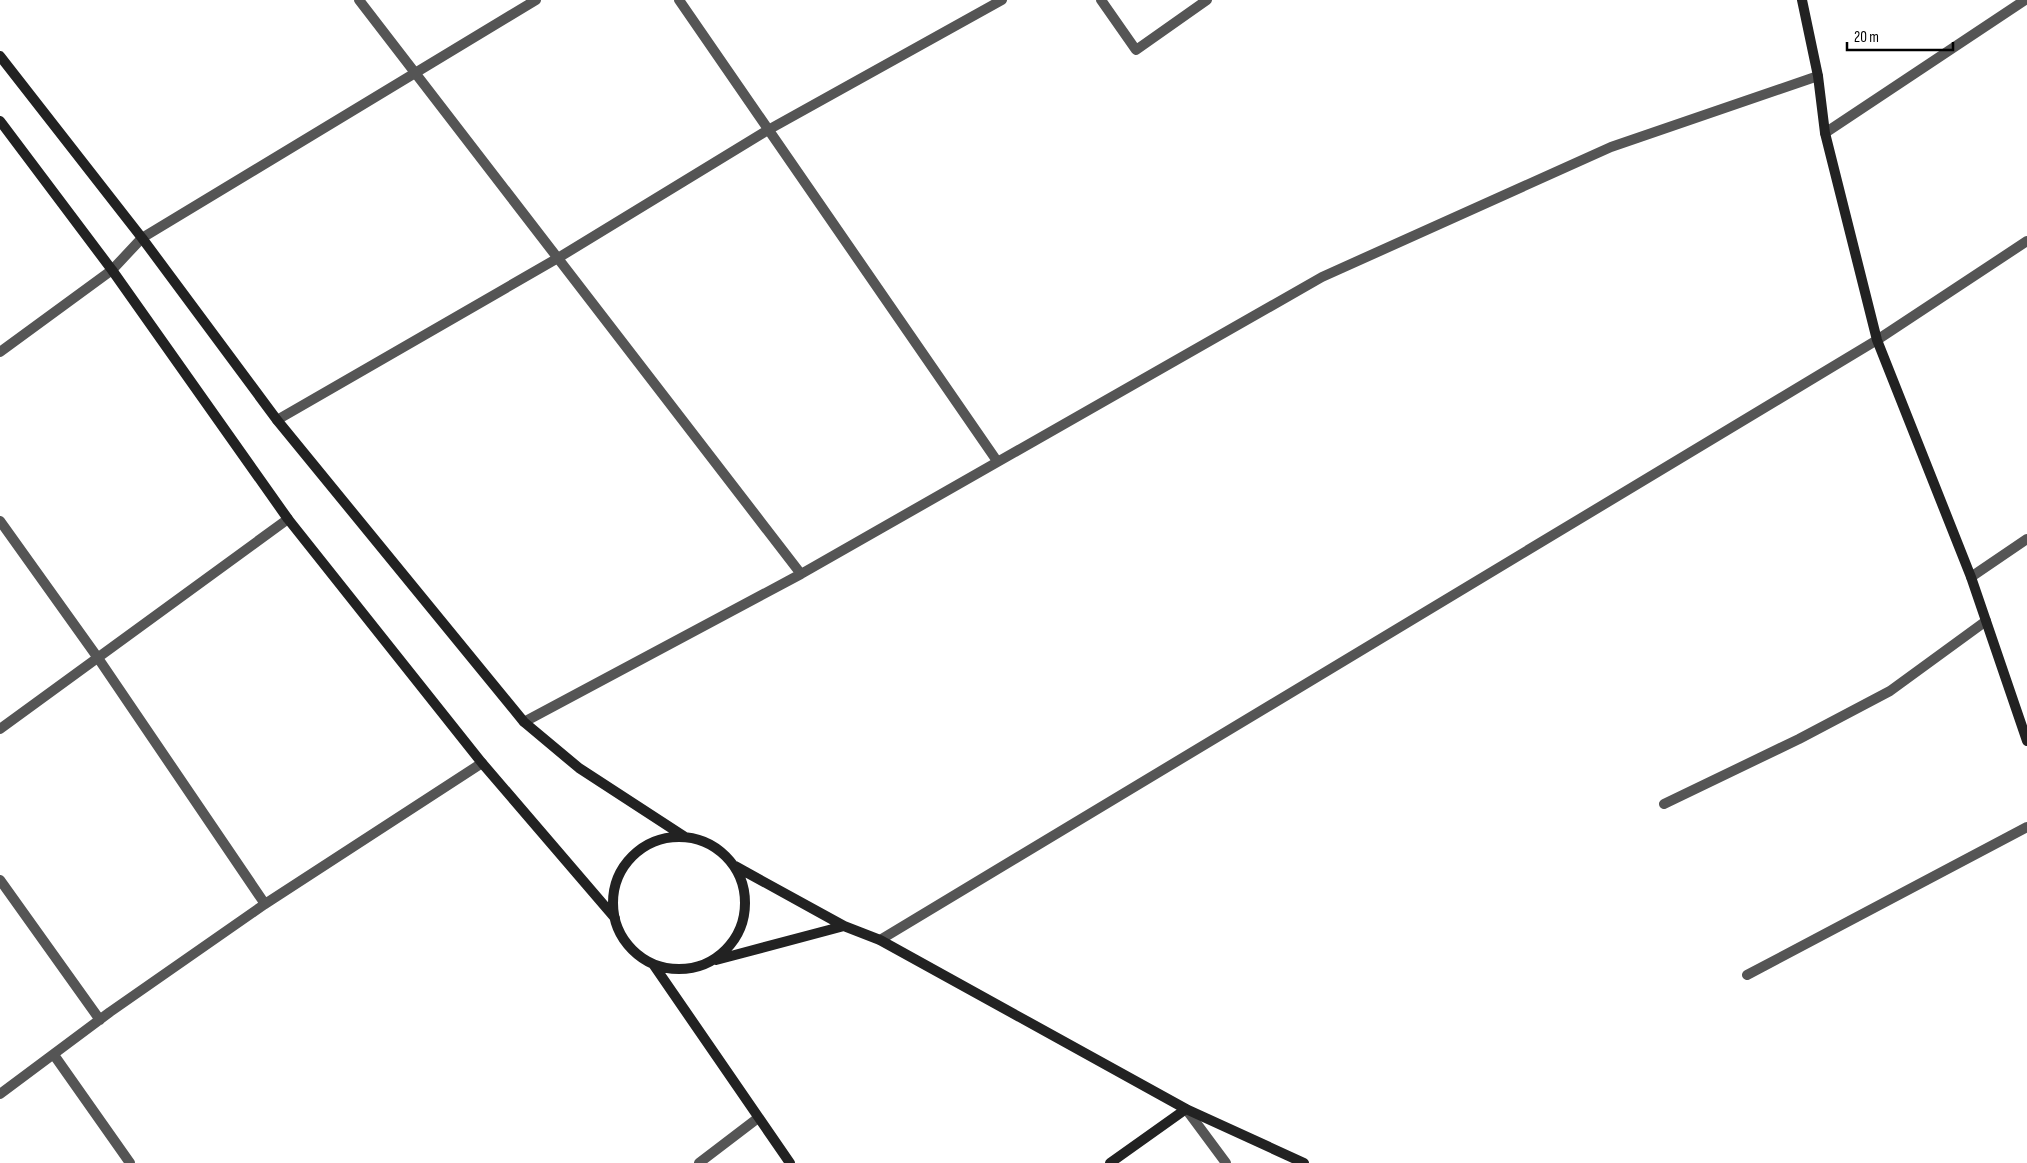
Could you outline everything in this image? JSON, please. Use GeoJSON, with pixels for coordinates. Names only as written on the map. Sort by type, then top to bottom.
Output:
{"type":"FeatureCollection","features":[{"type":"Feature","properties":{"kind":"main road"},"geometry":{"type":"LineString","coordinates":[[1802,0],[1818,76],[1825,133],[1877,340],[1971,577],[2027,741]]}},
{"type":"Feature","properties":{"kind":"main road"},"geometry":{"type":"LineString","coordinates":[[0,56],[142,238],[277,420],[524,722],[579,768],[685,837]]}},
{"type":"Feature","properties":{"kind":"main road"},"geometry":{"type":"LineString","coordinates":[[0,121],[112,270],[288,519],[482,763],[615,918]]}},
{"type":"Feature","properties":{"kind":"main road"},"geometry":{"type":"LineString","coordinates":[[844,926],[714,960],[694,968],[673,969],[653,964],[635,953],[622,937],[615,918],[613,897],[618,876],[629,859],[645,846],[664,838],[685,837],[705,842],[723,853],[736,866],[844,926],[880,940],[1186,1109],[1304,1163]]}},
{"type":"Feature","properties":{"kind":"main road"},"geometry":{"type":"LineString","coordinates":[[714,960],[729,947],[740,929],[745,909],[744,889],[736,866]]}},
{"type":"Feature","properties":{"kind":"main road"},"geometry":{"type":"LineString","coordinates":[[653,964],[790,1163]]}},
{"type":"Feature","properties":{"kind":"main road"},"geometry":{"type":"LineString","coordinates":[[1110,1163],[1186,1109]]}},
{"type":"Feature","properties":{"kind":"street"},"geometry":{"type":"LineString","coordinates":[[359,0],[801,574]]}},
{"type":"Feature","properties":{"kind":"street"},"geometry":{"type":"LineString","coordinates":[[0,352],[112,270],[142,238],[536,0]]}},
{"type":"Feature","properties":{"kind":"street"},"geometry":{"type":"LineString","coordinates":[[679,0],[997,461]]}},
{"type":"Feature","properties":{"kind":"street"},"geometry":{"type":"LineString","coordinates":[[277,420],[558,258],[768,130],[1002,0]]}},
{"type":"Feature","properties":{"kind":"street"},"geometry":{"type":"LineString","coordinates":[[1101,0],[1136,50],[1207,0]]}},
{"type":"Feature","properties":{"kind":"street"},"geometry":{"type":"LineString","coordinates":[[1825,133],[2025,0]]}},
{"type":"Feature","properties":{"kind":"street"},"geometry":{"type":"LineString","coordinates":[[524,722],[801,574],[1322,277],[1611,147],[1818,76]]}},
{"type":"Feature","properties":{"kind":"street"},"geometry":{"type":"LineString","coordinates":[[880,940],[1877,340],[2027,241]]}},
{"type":"Feature","properties":{"kind":"street"},"geometry":{"type":"LineString","coordinates":[[0,729],[288,519]]}},
{"type":"Feature","properties":{"kind":"street"},"geometry":{"type":"LineString","coordinates":[[0,521],[98,658],[265,904]]}},
{"type":"Feature","properties":{"kind":"street"},"geometry":{"type":"LineString","coordinates":[[1971,577],[2027,538]]}},
{"type":"Feature","properties":{"kind":"street"},"geometry":{"type":"LineString","coordinates":[[1664,804],[1799,739],[1890,690],[1986,622]]}},
{"type":"Feature","properties":{"kind":"street"},"geometry":{"type":"LineString","coordinates":[[0,1094],[100,1020],[265,904],[482,763]]}},
{"type":"Feature","properties":{"kind":"street"},"geometry":{"type":"LineString","coordinates":[[1747,975],[2027,826]]}},
{"type":"Feature","properties":{"kind":"street"},"geometry":{"type":"LineString","coordinates":[[0,880],[100,1020]]}},
{"type":"Feature","properties":{"kind":"street"},"geometry":{"type":"LineString","coordinates":[[54,1055],[130,1163]]}},
{"type":"Feature","properties":{"kind":"street"},"geometry":{"type":"LineString","coordinates":[[1186,1109],[1226,1163]]}},
{"type":"Feature","properties":{"kind":"street"},"geometry":{"type":"LineString","coordinates":[[699,1163],[758,1118]]}}]}
